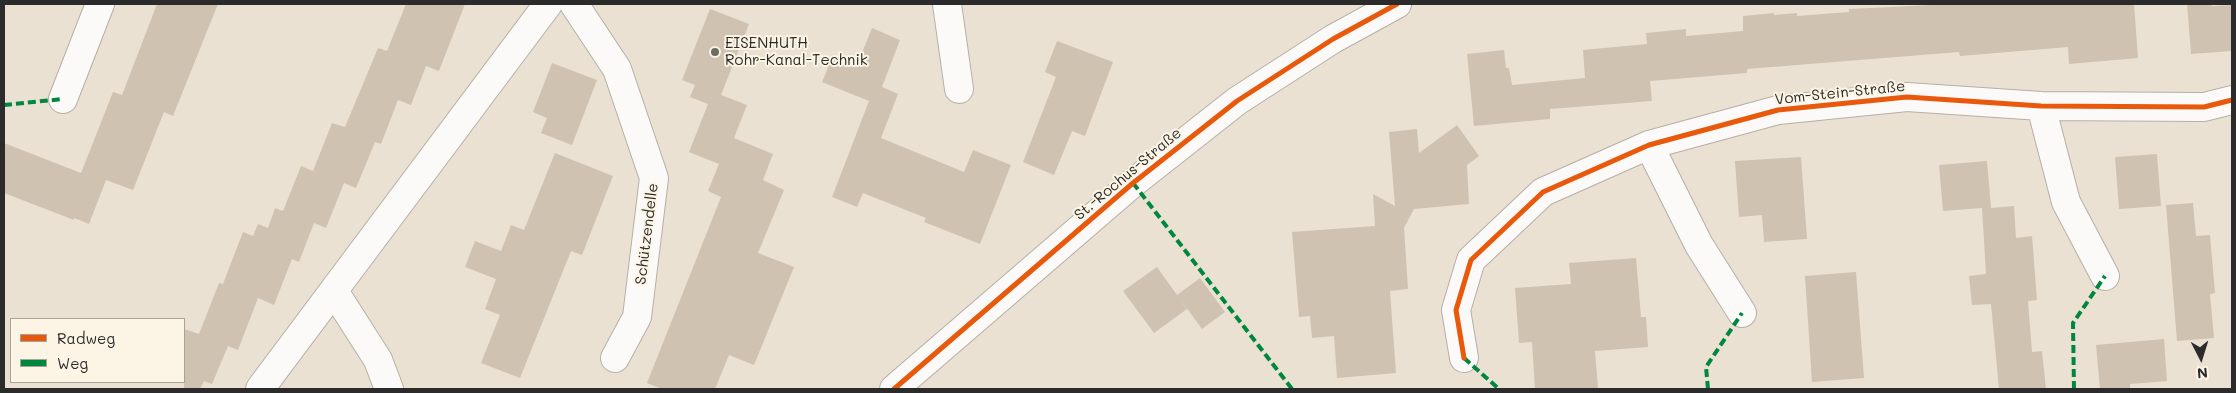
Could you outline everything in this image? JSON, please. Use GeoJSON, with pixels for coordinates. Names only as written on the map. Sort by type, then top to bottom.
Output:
{"type":"FeatureCollection","features":[{"type":"Feature","properties":{"kind":"street"},"geometry":{"type":"LineString","coordinates":[[63,99],[100,4]]}},
{"type":"Feature","properties":{"kind":"street"},"geometry":{"type":"LineString","coordinates":[[260,389],[548,4]]}},
{"type":"Feature","properties":{"kind":"street","name":"Schützendelle"},"geometry":{"type":"LineString","coordinates":[[574,4],[617,69],[654,178],[637,317],[615,358]]}},
{"type":"Feature","properties":{"kind":"street"},"geometry":{"type":"LineString","coordinates":[[946,4],[959,89]]}},
{"type":"Feature","properties":{"kind":"street","name":"St.-Rochus-Straße"},"geometry":{"type":"LineString","coordinates":[[894,389],[1133,183],[1237,101],[1333,39],[1396,4]]}},
{"type":"Feature","properties":{"kind":"street","name":"Vom-Stein-Straße"},"geometry":{"type":"LineString","coordinates":[[1464,358],[1456,310],[1471,260],[1543,192],[1650,145],[1778,110],[1907,97],[2041,106],[2204,107],[2232,100]]}},
{"type":"Feature","properties":{"kind":"street"},"geometry":{"type":"LineString","coordinates":[[2041,106],[2066,202],[2105,276]]}},
{"type":"Feature","properties":{"kind":"street"},"geometry":{"type":"LineString","coordinates":[[1650,145],[1699,246],[1742,313]]}},
{"type":"Feature","properties":{"kind":"street"},"geometry":{"type":"LineString","coordinates":[[334,291],[378,360],[389,389]]}},
{"type":"Feature","properties":{"kind":"building"},"geometry":{"type":"Polygon","coordinates":[[[157,4],[218,4],[173,116],[164,112],[133,190],[106,180],[89,224],[4,193],[4,143],[81,173],[113,92],[122,95],[157,4]]]}},
{"type":"Feature","properties":{"kind":"building"},"geometry":{"type":"Polygon","coordinates":[[[406,4],[465,4],[439,71],[426,66],[411,105],[398,100],[381,144],[375,142],[356,188],[344,183],[326,228],[314,223],[299,262],[292,259],[274,305],[258,298],[238,350],[228,346],[212,384],[204,381],[200,389],[184,389],[185,329],[199,334],[219,283],[223,284],[243,232],[253,236],[258,224],[268,228],[275,208],[283,211],[301,166],[313,171],[332,123],[345,127],[378,48],[387,51],[406,4]]]}},
{"type":"Feature","properties":{"kind":"building"},"geometry":{"type":"Polygon","coordinates":[[[1953,4],[2134,4],[2138,58],[2069,64],[2068,47],[1960,56],[1959,52],[1747,69],[1747,73],[1650,81],[1652,101],[1550,109],[1550,119],[1474,126],[1467,54],[1504,50],[1506,68],[1509,68],[1512,85],[1585,78],[1583,50],[1647,44],[1646,33],[1686,29],[1686,36],[1743,31],[1743,16],[1774,13],[1774,15],[1797,13],[1797,16],[1849,12],[1849,9],[1953,4]]]}},
{"type":"Feature","properties":{"kind":"building"},"geometry":{"type":"Polygon","coordinates":[[[2187,4],[2232,5],[2232,51],[2191,54],[2187,4]]]}},
{"type":"Feature","properties":{"kind":"building"},"geometry":{"type":"Polygon","coordinates":[[[710,9],[749,24],[721,95],[747,105],[734,138],[773,154],[763,180],[784,190],[758,253],[794,267],[754,365],[729,355],[715,389],[662,389],[647,383],[721,197],[708,191],[719,164],[689,152],[708,104],[690,97],[695,85],[682,80],[710,9]]]}},
{"type":"Feature","properties":{"kind":"building"},"geometry":{"type":"Polygon","coordinates":[[[872,28],[900,40],[882,87],[898,94],[881,138],[964,172],[973,150],[1011,165],[980,244],[924,222],[926,218],[863,193],[857,207],[832,197],[869,101],[822,82],[833,56],[857,65],[872,28]]]}},
{"type":"Feature","properties":{"kind":"building"},"geometry":{"type":"Polygon","coordinates":[[[1057,41],[1113,62],[1085,136],[1072,131],[1054,175],[1023,162],[1056,77],[1045,72],[1057,41]]]}},
{"type":"Feature","properties":{"kind":"building"},"geometry":{"type":"Polygon","coordinates":[[[552,63],[597,80],[572,145],[541,133],[547,118],[533,112],[552,63]]]}},
{"type":"Feature","properties":{"kind":"building"},"geometry":{"type":"Polygon","coordinates":[[[1457,125],[1479,156],[1467,165],[1469,204],[1414,209],[1404,228],[1408,289],[1390,291],[1396,373],[1337,378],[1334,336],[1312,338],[1310,316],[1299,317],[1292,232],[1375,226],[1373,194],[1395,206],[1389,132],[1417,129],[1419,153],[1457,125]]]}},
{"type":"Feature","properties":{"kind":"building"},"geometry":{"type":"Polygon","coordinates":[[[555,153],[613,176],[582,255],[571,251],[520,378],[481,363],[500,315],[485,309],[496,279],[465,267],[475,241],[501,251],[511,225],[524,230],[555,153]]]}},
{"type":"Feature","properties":{"kind":"building"},"geometry":{"type":"Polygon","coordinates":[[[2157,154],[2161,206],[2119,209],[2115,157],[2157,154]]]}},
{"type":"Feature","properties":{"kind":"building"},"geometry":{"type":"Polygon","coordinates":[[[1801,157],[1807,239],[1764,242],[1762,215],[1739,217],[1735,161],[1801,157]]]}},
{"type":"Feature","properties":{"kind":"building"},"geometry":{"type":"Polygon","coordinates":[[[1987,161],[1991,208],[2014,206],[2016,238],[2032,236],[2037,300],[2028,301],[2032,352],[2042,351],[2046,389],[1999,389],[1991,304],[1972,305],[1969,276],[1986,274],[1982,208],[1943,211],[1939,165],[1987,161]]]}},
{"type":"Feature","properties":{"kind":"building"},"geometry":{"type":"Polygon","coordinates":[[[2193,203],[2196,236],[2210,235],[2215,293],[2210,294],[2214,338],[2177,341],[2166,205],[2193,203]]]}},
{"type":"Feature","properties":{"kind":"building"},"geometry":{"type":"Polygon","coordinates":[[[1636,258],[1641,317],[1646,317],[1648,347],[1595,351],[1598,389],[1535,389],[1532,342],[1519,343],[1515,288],[1571,284],[1569,263],[1636,258]]]}},
{"type":"Feature","properties":{"kind":"building"},"geometry":{"type":"Polygon","coordinates":[[[1157,267],[1187,309],[1154,333],[1123,291],[1157,267]]]}},
{"type":"Feature","properties":{"kind":"building"},"geometry":{"type":"Polygon","coordinates":[[[1856,272],[1864,378],[1812,382],[1805,276],[1856,272]]]}},
{"type":"Feature","properties":{"kind":"building"},"geometry":{"type":"Polygon","coordinates":[[[1200,278],[1225,312],[1202,329],[1177,295],[1200,278]]]}},
{"type":"Feature","properties":{"kind":"building"},"geometry":{"type":"Polygon","coordinates":[[[2164,339],[2167,381],[2130,384],[2130,389],[2100,389],[2096,345],[2164,339]]]}},
{"type":"Feature","properties":{"kind":"marked path"},"geometry":{"type":"LineString","coordinates":[[4,105],[63,99]]}},
{"type":"Feature","properties":{"kind":"marked path"},"geometry":{"type":"LineString","coordinates":[[1133,183],[1292,389]]}},
{"type":"Feature","properties":{"kind":"marked path"},"geometry":{"type":"LineString","coordinates":[[2074,389],[2073,323],[2105,276]]}},
{"type":"Feature","properties":{"kind":"marked path"},"geometry":{"type":"LineString","coordinates":[[1708,389],[1706,367],[1742,313]]}},
{"type":"Feature","properties":{"kind":"marked path"},"geometry":{"type":"LineString","coordinates":[[1464,358],[1499,389]]}},
{"type":"Feature","properties":{"kind":"cycle path"},"geometry":{"type":"LineString","coordinates":[[894,389],[1133,183],[1237,101],[1333,39],[1397,4]]}},
{"type":"Feature","properties":{"kind":"cycle path"},"geometry":{"type":"LineString","coordinates":[[1464,358],[1456,310],[1471,260],[1543,192],[1649,145],[1778,110],[1907,97],[2041,106],[2204,107],[2232,100]]}},
{"type":"Feature","properties":{"kind":"place","name":"EISENHUTH Rohr-Kanal-Technik"},"geometry":{"type":"Point","coordinates":[715,52]}}]}
